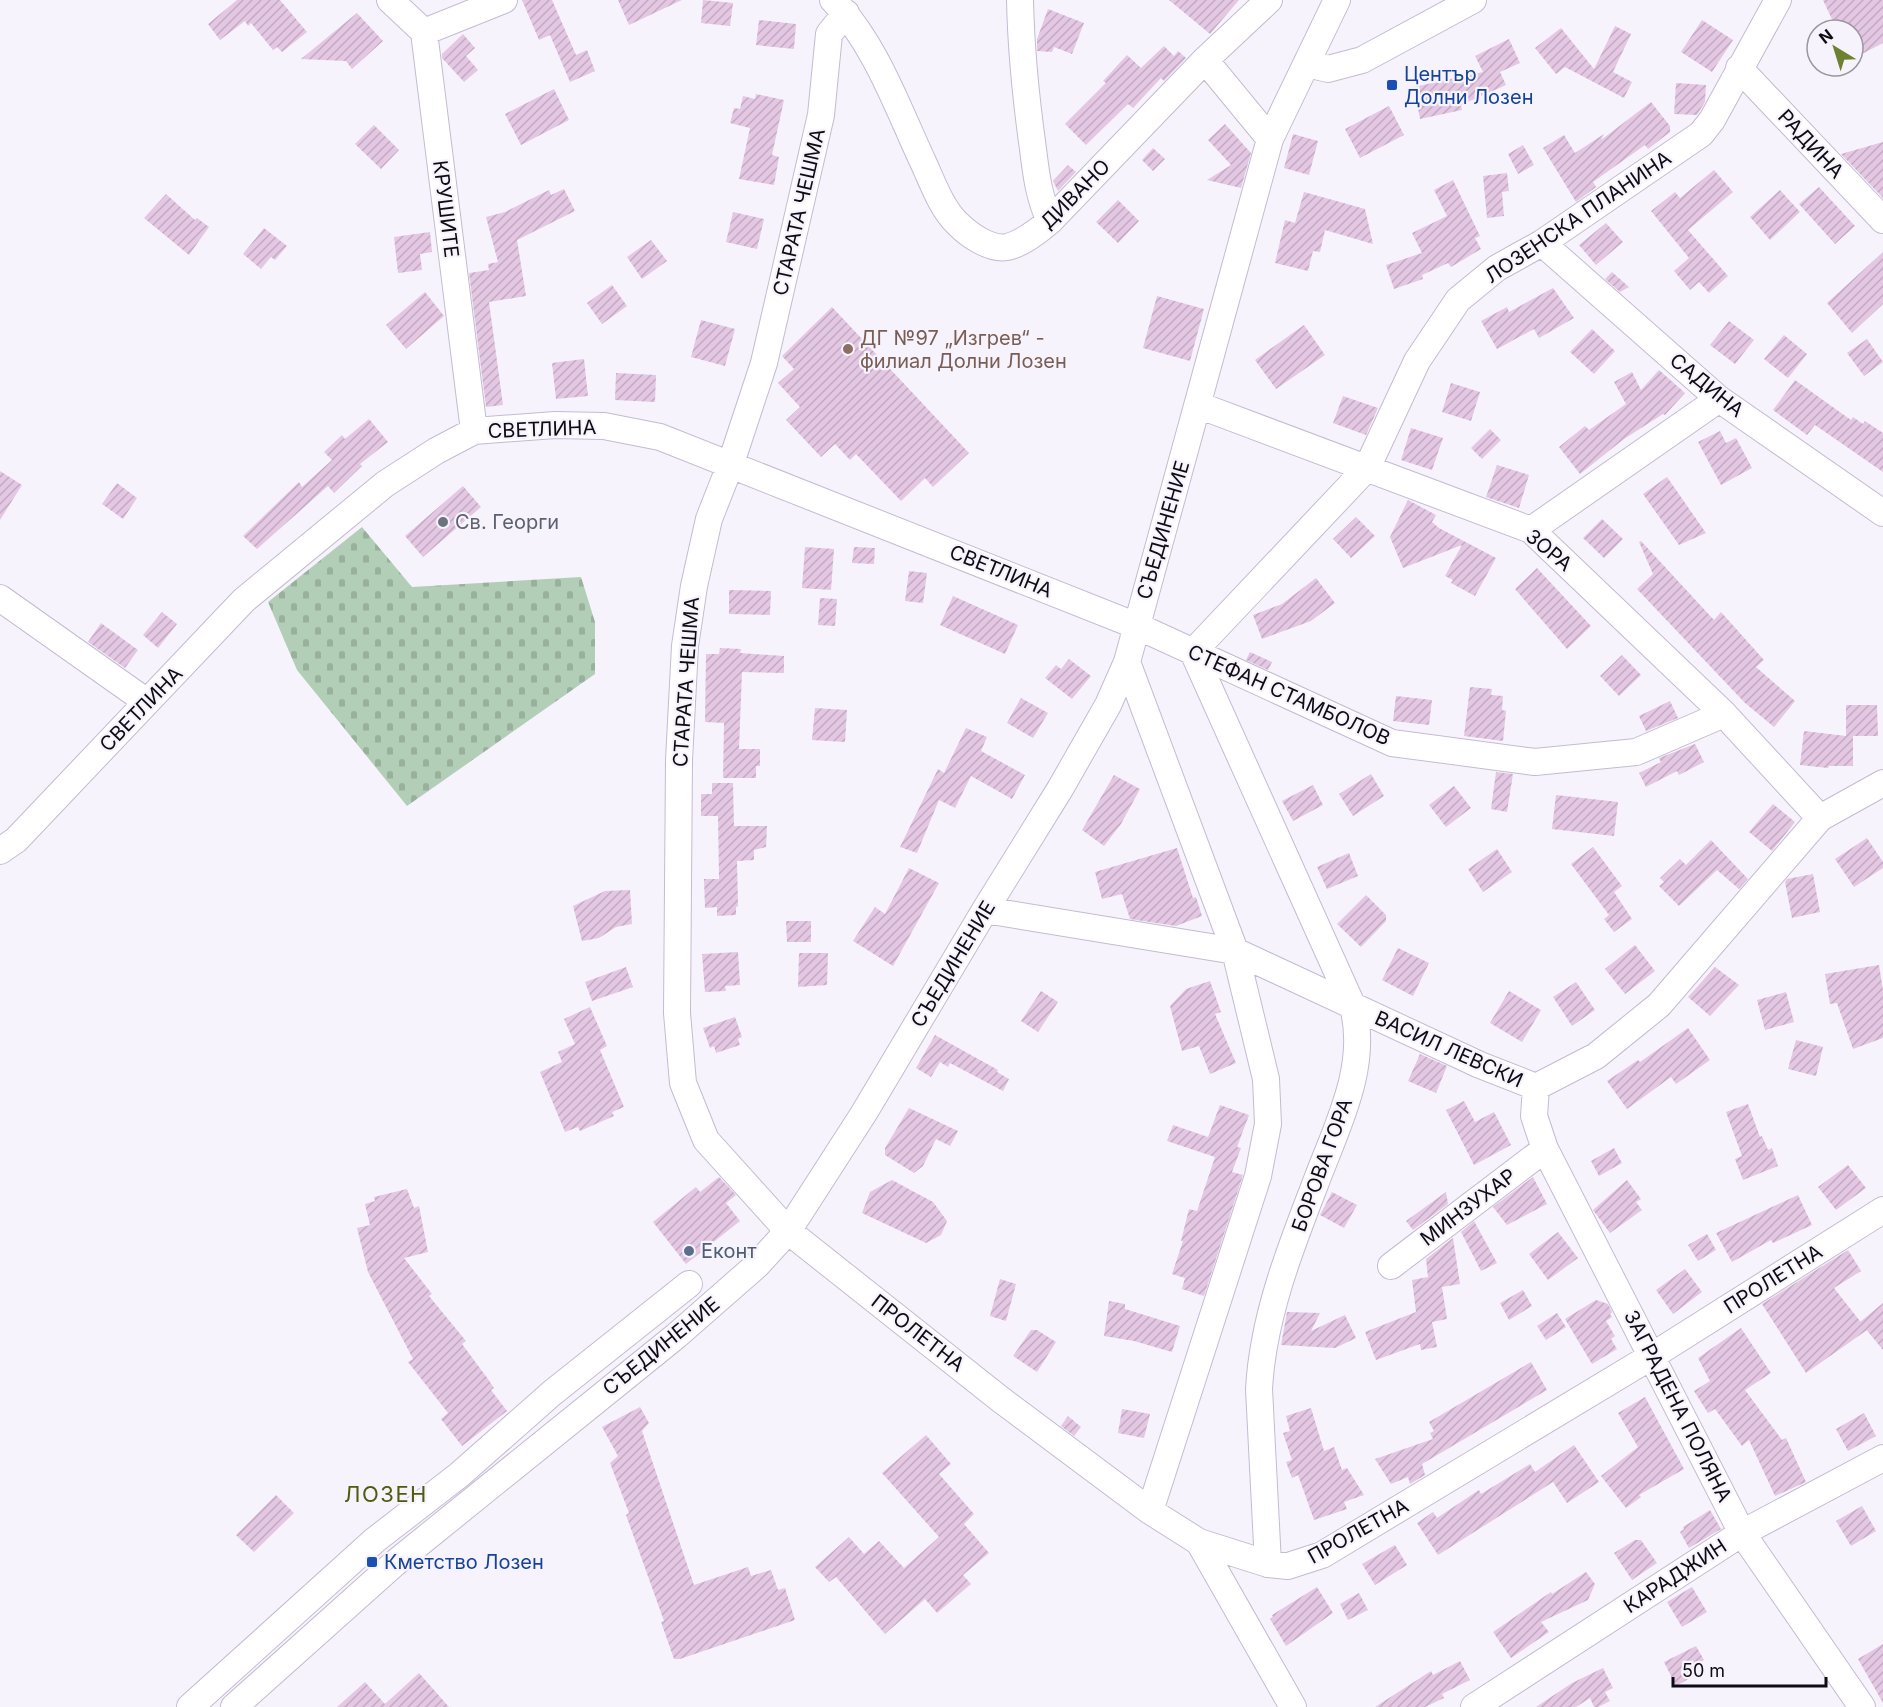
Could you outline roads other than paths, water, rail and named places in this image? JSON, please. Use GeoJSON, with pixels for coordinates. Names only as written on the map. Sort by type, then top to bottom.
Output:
{"type":"FeatureCollection","features":[{"type":"Feature","properties":{"kind":"street"},"geometry":{"type":"LineString","coordinates":[[390,0],[424,32],[504,0]]}},
{"type":"Feature","properties":{"kind":"street"},"geometry":{"type":"LineString","coordinates":[[1020,0],[1021,43],[1030,130],[1043,206],[1050,221]]}},
{"type":"Feature","properties":{"kind":"street","name":"ДИВАНО"},"geometry":{"type":"LineString","coordinates":[[839,7],[876,64],[942,203],[957,224],[991,245],[1006,247],[1032,235],[1050,221],[1205,60],[1269,0]]}},
{"type":"Feature","properties":{"kind":"street","name":"СЪЕДИНЕНИЕ"},"geometry":{"type":"LineString","coordinates":[[234,1707],[395,1563],[676,1336],[758,1265],[788,1231],[864,1113],[1060,789],[1108,705],[1127,662],[1270,139],[1337,0]]}},
{"type":"Feature","properties":{"kind":"street"},"geometry":{"type":"LineString","coordinates":[[1307,64],[1328,69],[1362,60],[1473,0]]}},
{"type":"Feature","properties":{"kind":"street","name":"ЛОЗЕНСКА ПЛАНИНА"},"geometry":{"type":"LineString","coordinates":[[1193,652],[1367,468],[1417,361],[1458,300],[1497,268],[1542,243],[1701,134],[1712,120],[1778,0]]}},
{"type":"Feature","properties":{"kind":"street","name":"СТАРАТА ЧЕШМА"},"geometry":{"type":"LineString","coordinates":[[788,1231],[706,1140],[683,1083],[677,1013],[679,760],[685,646],[694,586],[709,519],[731,463],[764,363],[821,115],[829,34],[839,7]]}},
{"type":"Feature","properties":{"kind":"street","name":"КРУШИТЕ"},"geometry":{"type":"LineString","coordinates":[[424,32],[474,431]]}},
{"type":"Feature","properties":{"kind":"street"},"geometry":{"type":"LineString","coordinates":[[1205,60],[1270,139]]}},
{"type":"Feature","properties":{"kind":"street","name":"РАДИНА"},"geometry":{"type":"LineString","coordinates":[[1739,68],[1883,220]]}},
{"type":"Feature","properties":{"kind":"street","name":"САДИНА"},"geometry":{"type":"LineString","coordinates":[[1542,243],[1719,399],[1883,513]]}},
{"type":"Feature","properties":{"kind":"street"},"geometry":{"type":"LineString","coordinates":[[1531,530],[1719,399]]}},
{"type":"Feature","properties":{"kind":"street","name":"ЗОРА"},"geometry":{"type":"LineString","coordinates":[[1198,405],[1531,530],[1724,714],[1820,818]]}},
{"type":"Feature","properties":{"kind":"street","name":"СВЕТЛИНА"},"geometry":{"type":"LineString","coordinates":[[0,851],[16,840],[244,600],[385,484],[436,451],[474,431],[555,425],[604,426],[660,437],[731,463],[1137,626]]}},
{"type":"Feature","properties":{"kind":"street"},"geometry":{"type":"LineString","coordinates":[[0,598],[147,702]]}},
{"type":"Feature","properties":{"kind":"street","name":"СТЕФАН СТАМБОЛОВ"},"geometry":{"type":"LineString","coordinates":[[1137,626],[1392,743],[1535,762],[1636,752],[1724,714]]}},
{"type":"Feature","properties":{"kind":"street","name":"БОРОВА ГОРА"},"geometry":{"type":"LineString","coordinates":[[1193,652],[1353,1007],[1359,1028],[1349,1094],[1335,1138],[1317,1180],[1273,1302],[1260,1362],[1259,1389],[1268,1564]]}},
{"type":"Feature","properties":{"kind":"street"},"geometry":{"type":"LineString","coordinates":[[1127,662],[1235,951],[1266,1079],[1268,1124],[1258,1176],[1150,1511]]}},
{"type":"Feature","properties":{"kind":"street","name":"ВАСИЛ ЛЕВСКИ"},"geometry":{"type":"LineString","coordinates":[[985,910],[1235,951],[1479,1065],[1536,1087],[1596,1056],[1659,1005],[1820,818],[1883,783]]}},
{"type":"Feature","properties":{"kind":"street","name":"ЗАГРАДЕНА ПОЛЯНА"},"geometry":{"type":"LineString","coordinates":[[1536,1087],[1534,1116],[1545,1149],[1742,1533],[1862,1707]]}},
{"type":"Feature","properties":{"kind":"street","name":"МИНЗУХАР"},"geometry":{"type":"LineString","coordinates":[[1391,1266],[1545,1149]]}},
{"type":"Feature","properties":{"kind":"street","name":"ПРОЛЕТНА"},"geometry":{"type":"LineString","coordinates":[[788,1231],[1000,1399],[1150,1511],[1199,1542],[1268,1564],[1288,1566],[1322,1555],[1652,1356],[1883,1210]]}},
{"type":"Feature","properties":{"kind":"street"},"geometry":{"type":"LineString","coordinates":[[190,1707],[375,1540],[459,1474],[552,1393],[689,1284]]}},
{"type":"Feature","properties":{"kind":"street","name":"КАРАДЖИН"},"geometry":{"type":"LineString","coordinates":[[1474,1707],[1742,1533],[1883,1458]]}},
{"type":"Feature","properties":{"kind":"street"},"geometry":{"type":"LineString","coordinates":[[1199,1542],[1293,1707]]}},
{"type":"Feature","properties":{"kind":"place","name":"Център Долни Лозен"},"geometry":{"type":"Point","coordinates":[1392,85]}},
{"type":"Feature","properties":{"kind":"place","name":"ДГ №97 „Изгрев“ - филиал Долни Лозен"},"geometry":{"type":"Point","coordinates":[848,349]}},
{"type":"Feature","properties":{"kind":"place","name":"Св. Георги"},"geometry":{"type":"Point","coordinates":[443,522]}},
{"type":"Feature","properties":{"kind":"place","name":"Еконт"},"geometry":{"type":"Point","coordinates":[689,1251]}},
{"type":"Feature","properties":{"kind":"place","name":"Кметство Лозен"},"geometry":{"type":"Point","coordinates":[372,1562]}},
{"type":"Feature","properties":{"kind":"district","name":"ЛОЗЕН"},"geometry":{"type":"Point","coordinates":[386,1494]}}]}
